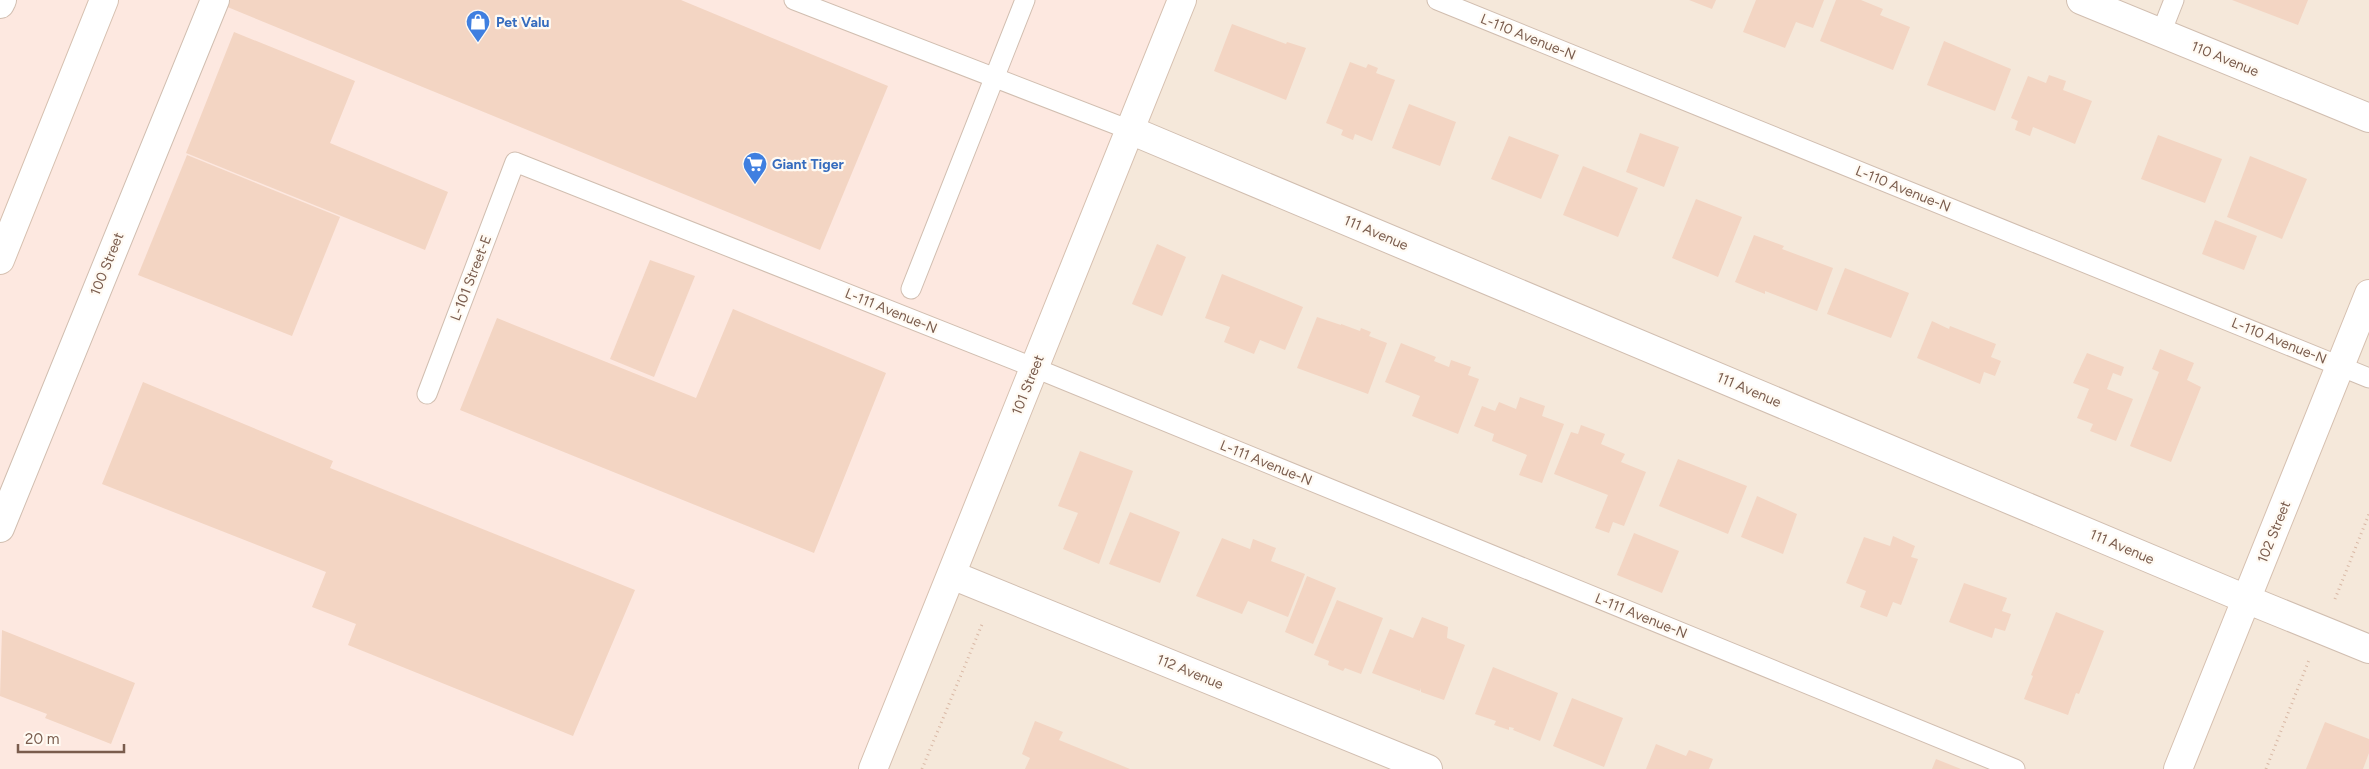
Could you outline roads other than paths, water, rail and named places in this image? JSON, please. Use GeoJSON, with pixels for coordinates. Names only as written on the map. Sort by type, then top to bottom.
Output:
{"type":"FeatureCollection","features":[{"type":"Feature","properties":{"kind":"street"},"geometry":{"type":"LineString","coordinates":[[0,4],[2,0]]}},
{"type":"Feature","properties":{"kind":"street"},"geometry":{"type":"LineString","coordinates":[[0,260],[104,0]]}},
{"type":"Feature","properties":{"kind":"street","name":"100 Street"},"geometry":{"type":"LineString","coordinates":[[0,528],[215,0]]}},
{"type":"Feature","properties":{"kind":"street","name":"101 Street"},"geometry":{"type":"LineString","coordinates":[[874,769],[1182,0]]}},
{"type":"Feature","properties":{"kind":"street","name":"110 Avenue"},"geometry":{"type":"LineString","coordinates":[[2081,0],[2369,118]]}},
{"type":"Feature","properties":{"kind":"street","name":"111 Avenue"},"geometry":{"type":"LineString","coordinates":[[1130,130],[2246,599],[2369,648]]}},
{"type":"Feature","properties":{"kind":"street","name":"102 Street"},"geometry":{"type":"LineString","coordinates":[[2178,769],[2369,294]]}},
{"type":"Feature","properties":{"kind":"street","name":"112 Avenue"},"geometry":{"type":"LineString","coordinates":[[952,575],[1428,769]]}},
{"type":"Feature","properties":{"kind":"lane"},"geometry":{"type":"LineString","coordinates":[[794,0],[816,4],[995,78],[1130,130]]}},
{"type":"Feature","properties":{"kind":"lane"},"geometry":{"type":"LineString","coordinates":[[911,289],[1025,0]]}},
{"type":"Feature","properties":{"kind":"lane","name":"L-110 Avenue-N"},"geometry":{"type":"LineString","coordinates":[[1438,0],[2369,378]]}},
{"type":"Feature","properties":{"kind":"lane"},"geometry":{"type":"LineString","coordinates":[[2161,33],[2174,0]]}},
{"type":"Feature","properties":{"kind":"lane","name":"L-111 Avenue-N"},"geometry":{"type":"LineString","coordinates":[[515,162],[1035,368],[2015,769]]}},
{"type":"Feature","properties":{"kind":"lane","name":"L-101 Street-E"},"geometry":{"type":"LineString","coordinates":[[427,394],[515,162]]}},
{"type":"Feature","properties":{"kind":"place","name":"Pet Valu"},"geometry":{"type":"Point","coordinates":[478,43]}},
{"type":"Feature","properties":{"kind":"place","name":"Giant Tiger"},"geometry":{"type":"Point","coordinates":[755,185]}}]}
